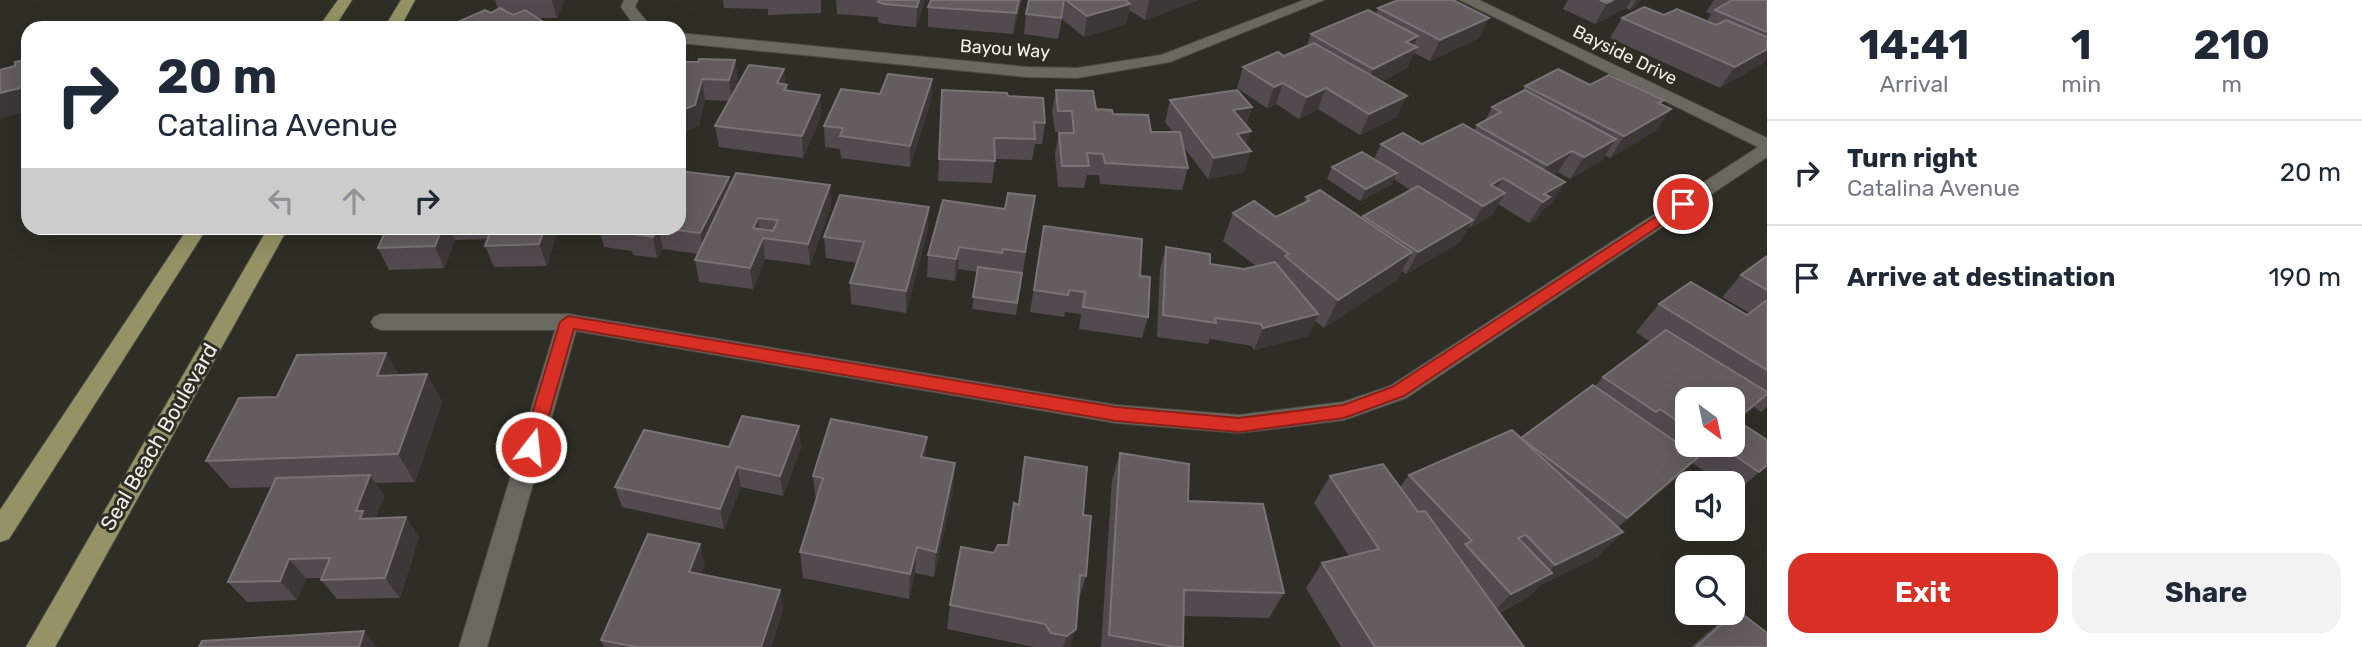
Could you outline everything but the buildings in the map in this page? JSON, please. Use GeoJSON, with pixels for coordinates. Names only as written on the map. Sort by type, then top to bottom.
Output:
{"type":"FeatureCollection","features":[{"type":"Feature","properties":{"kind":"main road"},"geometry":{"type":"LineString","coordinates":[[332,21],[345,0]]}},
{"type":"Feature","properties":{"kind":"main road"},"geometry":{"type":"LineString","coordinates":[[396,21],[408,0]]}},
{"type":"Feature","properties":{"kind":"main road"},"geometry":{"type":"LineString","coordinates":[[0,531],[192,235]]}},
{"type":"Feature","properties":{"kind":"main road","name":"Seal Beach Boulevard"},"geometry":{"type":"LineString","coordinates":[[40,647],[274,235]]}},
{"type":"Feature","properties":{"kind":"street"},"geometry":{"type":"LineString","coordinates":[[631,0],[628,7],[639,21]]}},
{"type":"Feature","properties":{"kind":"street","name":"Bayou Way"},"geometry":{"type":"LineString","coordinates":[[686,39],[1027,72],[1077,73],[1164,59],[1317,0]]}},
{"type":"Feature","properties":{"kind":"street","name":"Bayside Drive"},"geometry":{"type":"LineString","coordinates":[[1467,0],[1767,147]]}},
{"type":"Feature","properties":{"kind":"street"},"geometry":{"type":"LineString","coordinates":[[381,322],[568,322],[1116,414],[1239,425],[1344,411],[1398,392],[1767,147]]}},
{"type":"Feature","properties":{"kind":"street"},"geometry":{"type":"LineString","coordinates":[[473,647],[568,322]]}},
{"type":"Feature","properties":{"kind":"route"},"geometry":{"type":"LineString","coordinates":[[531,447],[568,322],[1116,414],[1239,425],[1344,411],[1398,392],[1683,204]]}}]}
